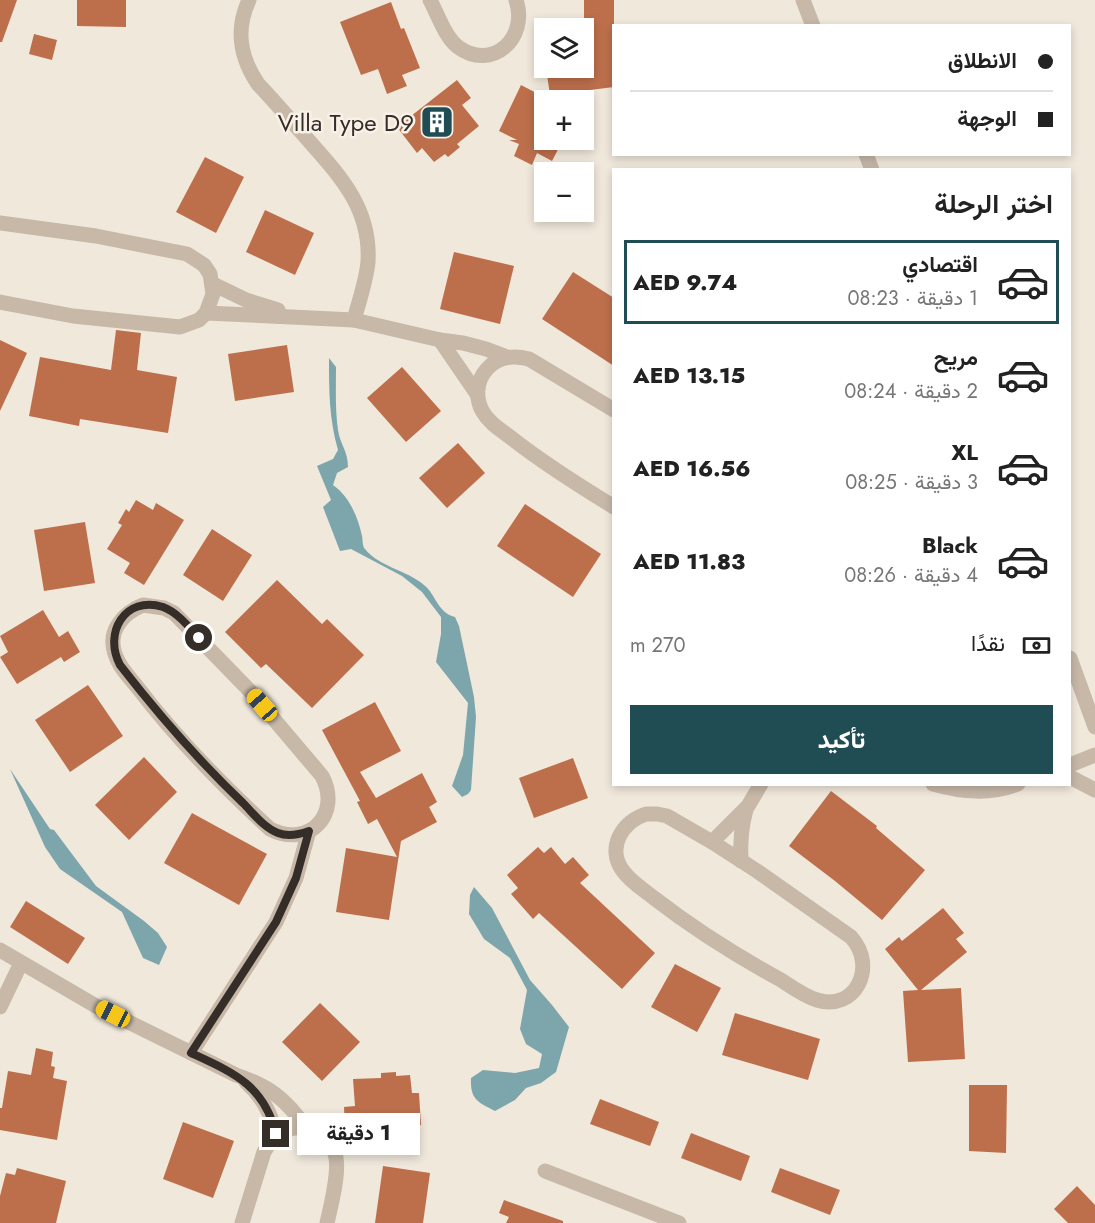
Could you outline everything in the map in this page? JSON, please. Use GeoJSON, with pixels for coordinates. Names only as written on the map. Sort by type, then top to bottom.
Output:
{"type":"FeatureCollection","features":[{"type":"Feature","properties":{"kind":"street"},"geometry":{"type":"LineString","coordinates":[[249,0],[243,12],[240,35],[244,57],[250,71],[258,84],[348,186],[364,222],[368,261],[354,320]]}},
{"type":"Feature","properties":{"kind":"street"},"geometry":{"type":"LineString","coordinates":[[430,0],[450,39],[458,47],[478,55],[488,55],[499,51],[514,37],[519,16],[516,0]]}},
{"type":"Feature","properties":{"kind":"street"},"geometry":{"type":"LineString","coordinates":[[803,0],[812,24]]}},
{"type":"Feature","properties":{"kind":"street"},"geometry":{"type":"LineString","coordinates":[[0,223],[96,236],[187,254],[204,265],[213,284],[213,294],[206,313],[199,320],[180,327],[73,316],[0,302]]}},
{"type":"Feature","properties":{"kind":"street"},"geometry":{"type":"LineString","coordinates":[[213,284],[246,300],[302,317]]}},
{"type":"Feature","properties":{"kind":"street"},"geometry":{"type":"LineString","coordinates":[[206,313],[354,320],[440,340],[463,343],[507,357]]}},
{"type":"Feature","properties":{"kind":"street"},"geometry":{"type":"LineString","coordinates":[[440,340],[477,394],[479,404],[491,422],[552,468],[612,506]]}},
{"type":"Feature","properties":{"kind":"street"},"geometry":{"type":"LineString","coordinates":[[477,394],[483,374],[498,360],[519,357],[529,360],[612,409]]}},
{"type":"Feature","properties":{"kind":"street"},"geometry":{"type":"LineString","coordinates":[[191,1053],[276,922],[296,878],[309,831],[318,825],[324,816],[329,796],[322,776],[287,733],[212,650],[174,613],[164,608],[143,605],[124,616],[113,634],[115,655],[139,690],[172,730],[201,762],[270,829],[289,836],[309,831]]}},
{"type":"Feature","properties":{"kind":"street"},"geometry":{"type":"LineString","coordinates":[[1071,661],[1095,728]]}},
{"type":"Feature","properties":{"kind":"street"},"geometry":{"type":"LineString","coordinates":[[1071,765],[1095,755]]}},
{"type":"Feature","properties":{"kind":"street"},"geometry":{"type":"LineString","coordinates":[[1071,778],[1095,790]]}},
{"type":"Feature","properties":{"kind":"street"},"geometry":{"type":"LineString","coordinates":[[741,861],[742,823],[748,806],[760,786]]}},
{"type":"Feature","properties":{"kind":"street"},"geometry":{"type":"LineString","coordinates":[[940,786],[958,791],[984,793],[1010,786]]}},
{"type":"Feature","properties":{"kind":"street"},"geometry":{"type":"LineString","coordinates":[[712,842],[748,806]]}},
{"type":"Feature","properties":{"kind":"street"},"geometry":{"type":"LineString","coordinates":[[646,814],[667,816],[712,842],[816,911],[858,944],[864,964],[859,984],[853,992],[835,1001],[815,1000],[743,959],[691,925],[629,878],[622,871],[616,851],[621,831],[628,823],[646,814]]}},
{"type":"Feature","properties":{"kind":"street"},"geometry":{"type":"LineString","coordinates":[[0,950],[96,1006],[236,1075],[257,1082],[277,1094],[293,1109],[306,1128]]}},
{"type":"Feature","properties":{"kind":"street"},"geometry":{"type":"LineString","coordinates":[[0,1007],[21,963]]}},
{"type":"Feature","properties":{"kind":"street"},"geometry":{"type":"LineString","coordinates":[[236,1075],[248,1083],[262,1100],[273,1120],[276,1134]]}},
{"type":"Feature","properties":{"kind":"street"},"geometry":{"type":"LineString","coordinates":[[242,1223],[264,1152],[276,1134],[296,1127],[306,1128],[326,1137],[336,1156],[337,1167],[327,1223]]}},
{"type":"Feature","properties":{"kind":"street"},"geometry":{"type":"LineString","coordinates":[[545,1171],[679,1223]]}},
{"type":"Feature","properties":{"kind":"water"},"geometry":{"type":"Polygon","coordinates":[[[329,358],[336,367],[337,422],[348,467],[337,473],[333,485],[344,495],[352,508],[365,549],[378,560],[424,585],[441,608],[455,617],[459,626],[476,717],[471,790],[462,797],[452,786],[463,755],[468,703],[436,662],[441,634],[441,617],[422,592],[402,576],[351,549],[340,551],[323,507],[331,500],[317,466],[333,459],[338,450],[331,416],[329,358]]]}},
{"type":"Feature","properties":{"kind":"water"},"geometry":{"type":"Polygon","coordinates":[[[10,769],[50,829],[54,830],[96,886],[158,933],[167,947],[159,965],[143,958],[122,912],[60,869],[45,847],[10,769]]]}},
{"type":"Feature","properties":{"kind":"water"},"geometry":{"type":"Polygon","coordinates":[[[474,887],[492,908],[530,980],[569,1027],[556,1072],[541,1083],[526,1088],[515,1100],[495,1111],[476,1099],[472,1091],[471,1078],[483,1070],[515,1073],[539,1068],[542,1054],[526,1044],[520,1029],[527,990],[510,958],[484,939],[469,914],[470,895],[474,887]]]}},
{"type":"Feature","properties":{"kind":"building"},"geometry":{"type":"Polygon","coordinates":[[[0,0],[17,0],[2,42],[0,42],[0,0]]]}},
{"type":"Feature","properties":{"kind":"building"},"geometry":{"type":"Polygon","coordinates":[[[77,0],[126,0],[126,27],[77,26],[77,0]]]}},
{"type":"Feature","properties":{"kind":"building"},"geometry":{"type":"Polygon","coordinates":[[[584,0],[614,0],[612,87],[549,90],[547,78],[594,78],[594,18],[584,18],[584,0]]]}},
{"type":"Feature","properties":{"kind":"building"},"geometry":{"type":"Polygon","coordinates":[[[391,2],[420,68],[402,75],[407,86],[387,94],[378,69],[361,75],[340,22],[391,2]]]}},
{"type":"Feature","properties":{"kind":"building"},"geometry":{"type":"Polygon","coordinates":[[[34,34],[57,40],[52,60],[29,54],[34,34]]]}},
{"type":"Feature","properties":{"kind":"building","name":"Villa Type D9"},"geometry":{"type":"Polygon","coordinates":[[[457,80],[471,98],[462,105],[479,126],[457,144],[460,147],[448,157],[445,154],[434,162],[422,148],[417,153],[397,127],[457,80]]]}},
{"type":"Feature","properties":{"kind":"building"},"geometry":{"type":"Polygon","coordinates":[[[521,85],[534,92],[534,150],[558,150],[552,161],[537,153],[532,165],[514,156],[519,144],[509,140],[517,140],[499,131],[521,85]]]}},
{"type":"Feature","properties":{"kind":"building"},"geometry":{"type":"Polygon","coordinates":[[[205,157],[244,177],[216,233],[176,212],[205,157]]]}},
{"type":"Feature","properties":{"kind":"building"},"geometry":{"type":"Polygon","coordinates":[[[265,210],[314,233],[295,275],[246,252],[265,210]]]}},
{"type":"Feature","properties":{"kind":"building"},"geometry":{"type":"Polygon","coordinates":[[[454,252],[514,266],[500,324],[440,309],[454,252]]]}},
{"type":"Feature","properties":{"kind":"building"},"geometry":{"type":"Polygon","coordinates":[[[573,272],[612,297],[612,365],[542,319],[573,272]]]}},
{"type":"Feature","properties":{"kind":"building"},"geometry":{"type":"Polygon","coordinates":[[[116,330],[141,333],[137,370],[177,377],[168,433],[80,419],[79,426],[29,416],[40,357],[111,370],[116,330]]]}},
{"type":"Feature","properties":{"kind":"building"},"geometry":{"type":"Polygon","coordinates":[[[0,340],[27,353],[0,411],[0,340]]]}},
{"type":"Feature","properties":{"kind":"building"},"geometry":{"type":"Polygon","coordinates":[[[287,345],[294,392],[235,401],[228,354],[287,345]]]}},
{"type":"Feature","properties":{"kind":"building"},"geometry":{"type":"Polygon","coordinates":[[[402,367],[441,411],[406,442],[367,398],[402,367]]]}},
{"type":"Feature","properties":{"kind":"building"},"geometry":{"type":"Polygon","coordinates":[[[458,443],[485,473],[447,508],[419,478],[458,443]]]}},
{"type":"Feature","properties":{"kind":"building"},"geometry":{"type":"Polygon","coordinates":[[[136,500],[153,510],[156,503],[184,520],[144,585],[124,573],[130,563],[107,549],[122,525],[118,523],[126,509],[129,512],[136,500]]]}},
{"type":"Feature","properties":{"kind":"building"},"geometry":{"type":"Polygon","coordinates":[[[525,504],[601,554],[573,597],[497,546],[525,504]]]}},
{"type":"Feature","properties":{"kind":"building"},"geometry":{"type":"Polygon","coordinates":[[[85,522],[95,583],[44,591],[34,530],[85,522]]]}},
{"type":"Feature","properties":{"kind":"building"},"geometry":{"type":"Polygon","coordinates":[[[212,529],[252,555],[223,601],[183,575],[212,529]]]}},
{"type":"Feature","properties":{"kind":"building"},"geometry":{"type":"Polygon","coordinates":[[[277,580],[322,624],[327,619],[364,655],[312,708],[266,664],[261,668],[225,632],[277,580]]]}},
{"type":"Feature","properties":{"kind":"building"},"geometry":{"type":"Polygon","coordinates":[[[43,610],[59,637],[68,631],[80,652],[64,662],[61,657],[17,684],[0,657],[8,652],[0,636],[43,610]]]}},
{"type":"Feature","properties":{"kind":"building"},"geometry":{"type":"Polygon","coordinates":[[[88,685],[123,736],[70,772],[35,720],[88,685]]]}},
{"type":"Feature","properties":{"kind":"building"},"geometry":{"type":"Polygon","coordinates":[[[375,702],[401,751],[360,772],[376,798],[422,773],[437,802],[429,807],[437,822],[401,841],[389,920],[336,912],[346,848],[397,857],[377,819],[368,824],[357,802],[360,801],[322,730],[375,702]]]}},
{"type":"Feature","properties":{"kind":"building"},"geometry":{"type":"Polygon","coordinates":[[[144,757],[177,792],[129,840],[95,805],[144,757]]]}},
{"type":"Feature","properties":{"kind":"building"},"geometry":{"type":"Polygon","coordinates":[[[573,758],[588,798],[534,818],[519,778],[573,758]]]}},
{"type":"Feature","properties":{"kind":"building"},"geometry":{"type":"Polygon","coordinates":[[[831,791],[877,826],[876,828],[925,870],[882,920],[789,846],[831,791]]]}},
{"type":"Feature","properties":{"kind":"building"},"geometry":{"type":"Polygon","coordinates":[[[192,813],[267,854],[239,905],[164,863],[192,813]]]}},
{"type":"Feature","properties":{"kind":"building"},"geometry":{"type":"Polygon","coordinates":[[[538,847],[544,853],[551,847],[565,864],[573,857],[589,875],[580,883],[655,953],[622,989],[539,913],[533,919],[511,894],[518,888],[507,875],[538,847]]]}},
{"type":"Feature","properties":{"kind":"building"},"geometry":{"type":"Polygon","coordinates":[[[26,901],[85,938],[68,964],[10,927],[26,901]]]}},
{"type":"Feature","properties":{"kind":"building"},"geometry":{"type":"Polygon","coordinates":[[[943,908],[964,933],[956,939],[967,952],[921,990],[961,988],[965,1059],[908,1062],[903,991],[918,990],[885,949],[899,937],[902,941],[943,908]]]}},
{"type":"Feature","properties":{"kind":"building"},"geometry":{"type":"Polygon","coordinates":[[[675,964],[721,988],[697,1032],[651,1007],[675,964]]]}},
{"type":"Feature","properties":{"kind":"building"},"geometry":{"type":"Polygon","coordinates":[[[320,1003],[360,1042],[322,1081],[282,1042],[320,1003]]]}},
{"type":"Feature","properties":{"kind":"building"},"geometry":{"type":"Polygon","coordinates":[[[735,1013],[820,1039],[808,1080],[722,1055],[735,1013]]]}},
{"type":"Feature","properties":{"kind":"building"},"geometry":{"type":"Polygon","coordinates":[[[36,1048],[53,1052],[51,1066],[55,1067],[53,1078],[67,1081],[57,1140],[0,1130],[0,1108],[2,1108],[8,1071],[31,1075],[36,1048]]]}},
{"type":"Feature","properties":{"kind":"building"},"geometry":{"type":"Polygon","coordinates":[[[396,1072],[396,1076],[410,1075],[412,1093],[419,1093],[421,1125],[345,1130],[344,1107],[355,1106],[353,1079],[381,1078],[381,1073],[396,1072]]]}},
{"type":"Feature","properties":{"kind":"building"},"geometry":{"type":"Polygon","coordinates":[[[969,1085],[1007,1085],[1006,1153],[969,1151],[969,1085]]]}},
{"type":"Feature","properties":{"kind":"building"},"geometry":{"type":"Polygon","coordinates":[[[600,1099],[659,1122],[650,1146],[590,1124],[600,1099]]]}},
{"type":"Feature","properties":{"kind":"building"},"geometry":{"type":"Polygon","coordinates":[[[183,1122],[234,1141],[213,1198],[163,1179],[183,1122]]]}},
{"type":"Feature","properties":{"kind":"building"},"geometry":{"type":"Polygon","coordinates":[[[691,1133],[750,1156],[741,1181],[681,1158],[691,1133]]]}},
{"type":"Feature","properties":{"kind":"building"},"geometry":{"type":"Polygon","coordinates":[[[383,1166],[430,1173],[423,1223],[375,1223],[383,1166]]]}},
{"type":"Feature","properties":{"kind":"building"},"geometry":{"type":"Polygon","coordinates":[[[17,1168],[66,1181],[56,1223],[0,1223],[0,1196],[6,1173],[15,1175],[17,1168]]]}},
{"type":"Feature","properties":{"kind":"building"},"geometry":{"type":"Polygon","coordinates":[[[780,1168],[840,1190],[830,1215],[771,1192],[780,1168]]]}},
{"type":"Feature","properties":{"kind":"building"},"geometry":{"type":"Polygon","coordinates":[[[1077,1186],[1095,1205],[1095,1223],[1068,1223],[1054,1209],[1077,1186]]]}},
{"type":"Feature","properties":{"kind":"building"},"geometry":{"type":"Polygon","coordinates":[[[504,1200],[563,1221],[563,1223],[506,1223],[509,1217],[499,1213],[504,1200]]]}},
{"type":"Feature","properties":{"kind":"place","name":"Villa Type D9"},"geometry":{"type":"Point","coordinates":[437,122]}},
{"type":"Feature","properties":{"kind":"route"},"geometry":{"type":"LineString","coordinates":[[199,638],[174,613],[153,605],[143,605],[124,616],[113,634],[113,645],[120,665],[172,730],[262,822],[279,834],[289,836],[309,831],[296,878],[276,922],[191,1053],[248,1083],[266,1107],[273,1120],[276,1134]]}}]}
